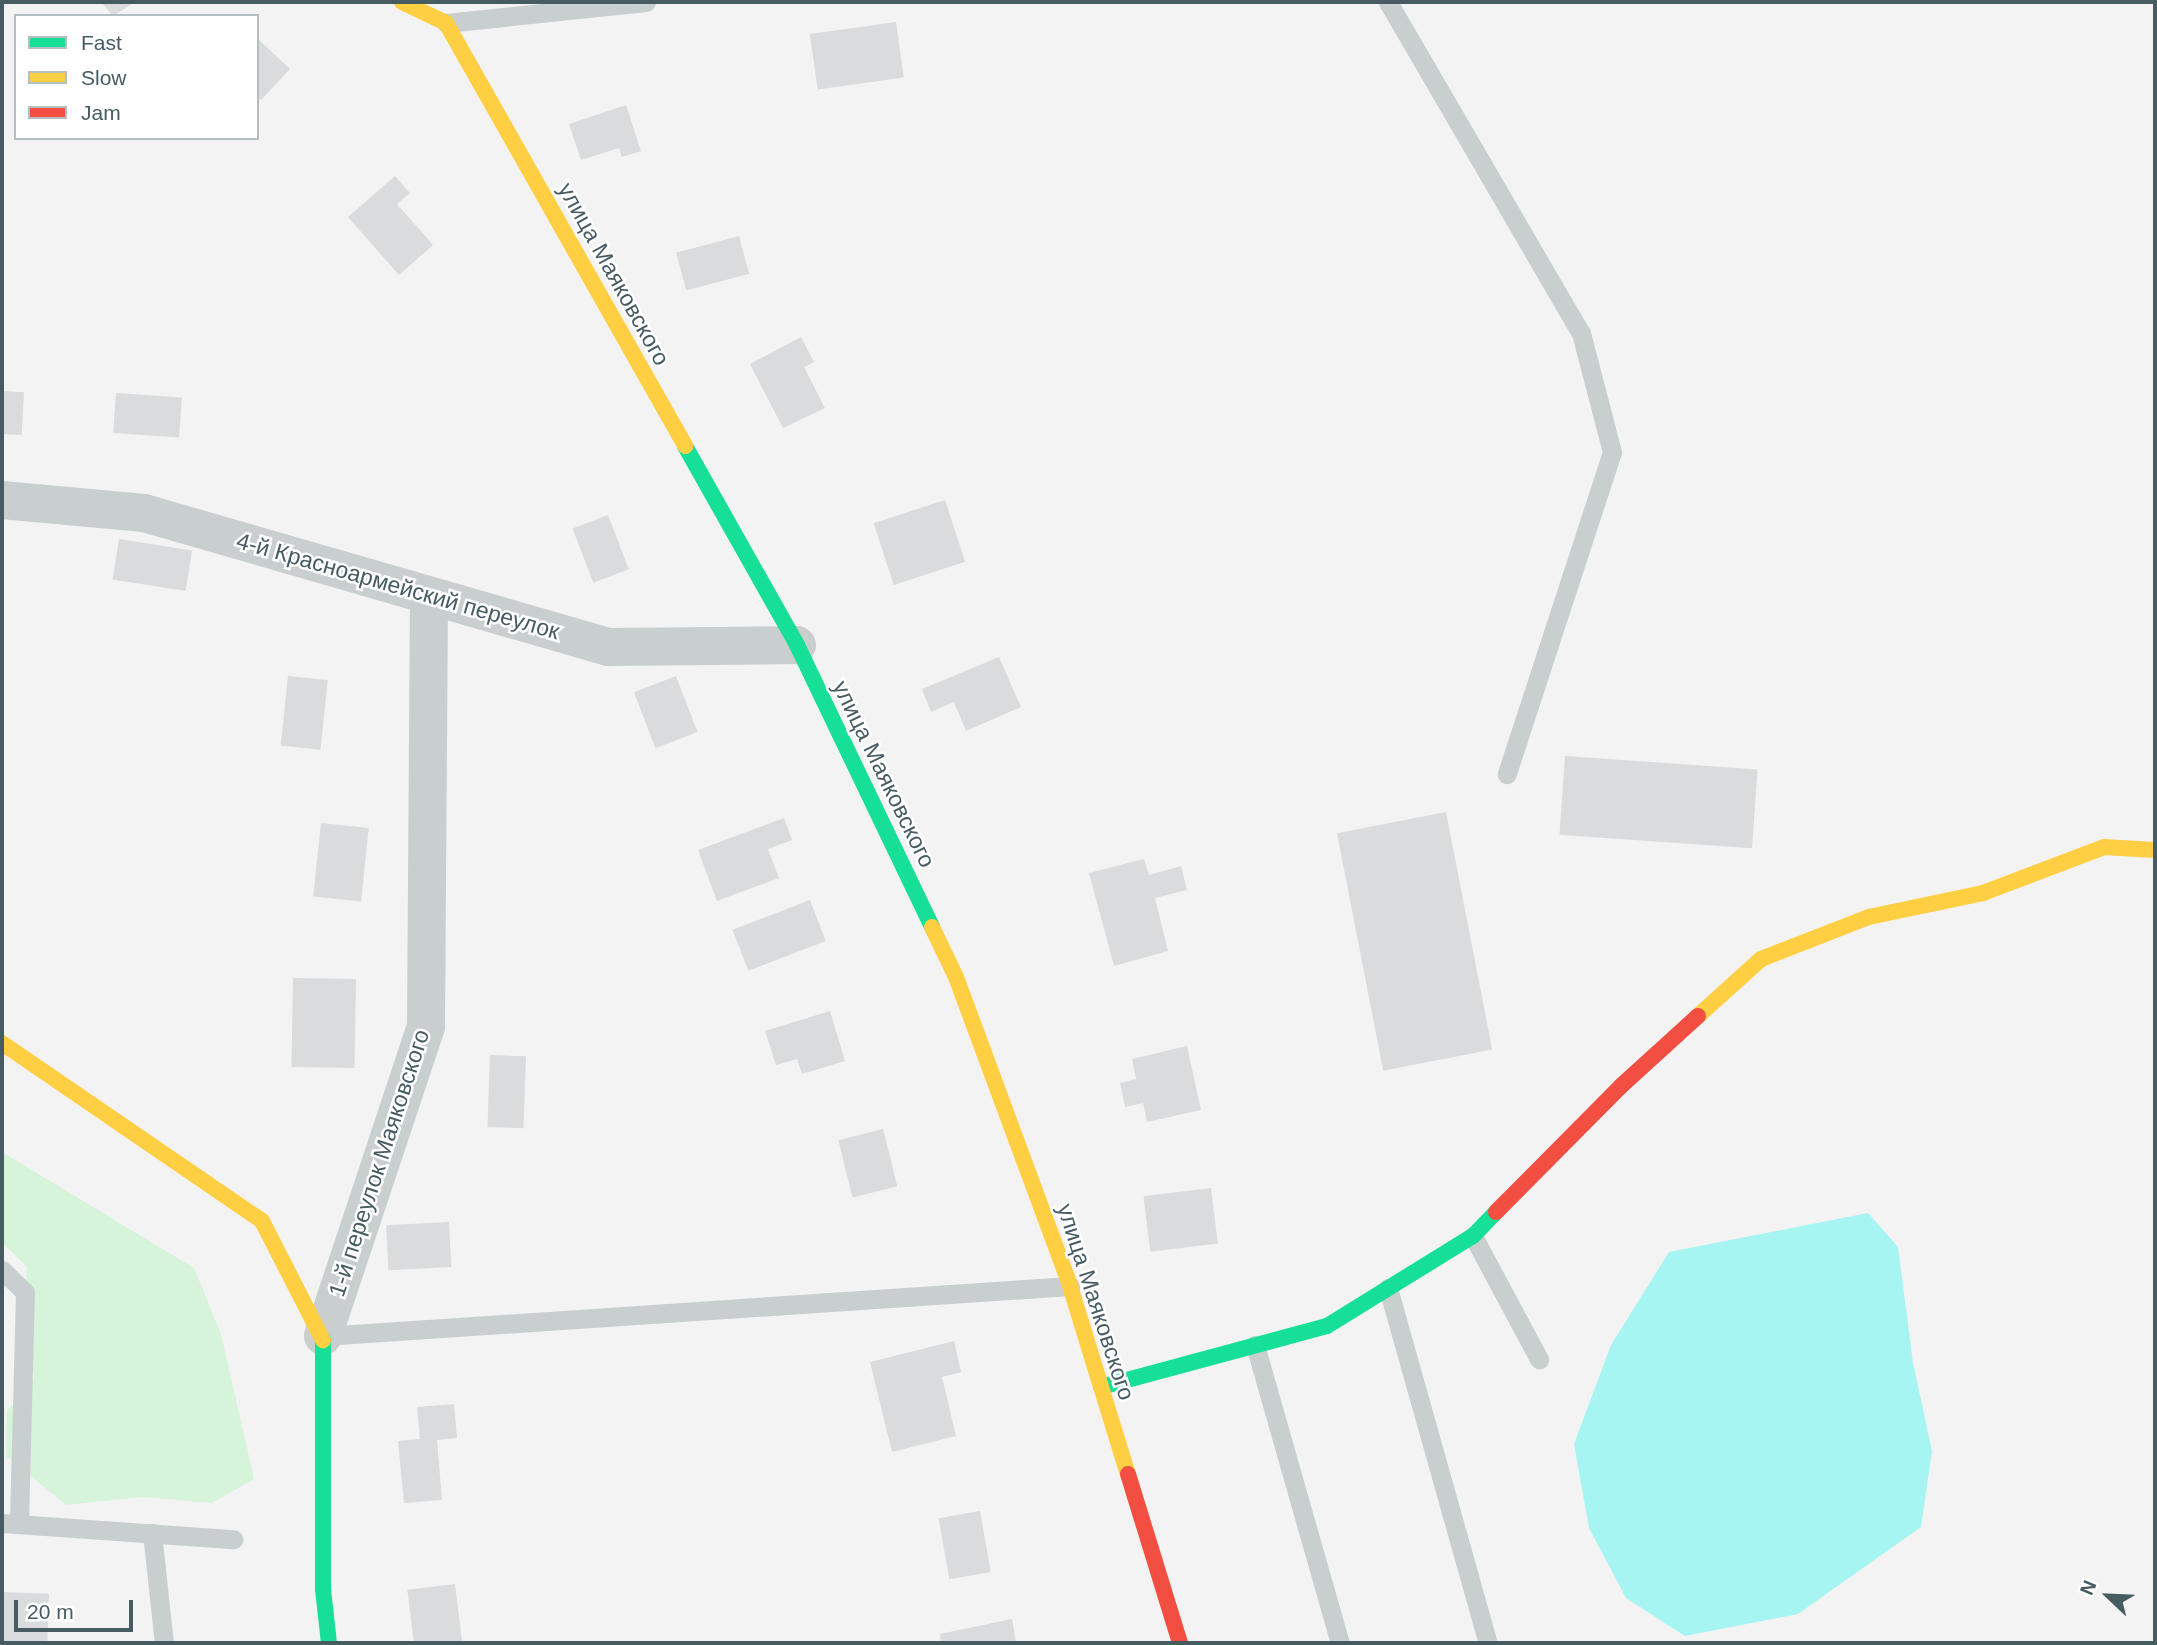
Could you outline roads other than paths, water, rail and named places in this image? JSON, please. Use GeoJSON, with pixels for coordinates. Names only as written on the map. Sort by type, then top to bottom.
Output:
{"type":"FeatureCollection","features":[{"type":"Feature","properties":{"kind":"street"},"geometry":{"type":"LineString","coordinates":[[402,2],[449,12]]}},
{"type":"Feature","properties":{"kind":"street","name":"улица Маяковского"},"geometry":{"type":"LineString","coordinates":[[449,12],[797,645],[956,977],[1070,1286],[1180,1643]]}},
{"type":"Feature","properties":{"kind":"street","name":"4-й Красноармейский переулок"},"geometry":{"type":"LineString","coordinates":[[2,500],[144,513],[429,598],[609,648],[797,645]]}},
{"type":"Feature","properties":{"kind":"street","name":"1-й переулок Маяковского"},"geometry":{"type":"LineString","coordinates":[[329,1643],[323,1589],[323,1336],[426,1026],[429,598]]}},
{"type":"Feature","properties":{"kind":"street"},"geometry":{"type":"LineString","coordinates":[[1101,1387],[1326,1326],[1473,1236],[1621,1086],[1761,959],[1869,917],[1983,893],[2104,847],[2155,850]]}},
{"type":"Feature","properties":{"kind":"street"},"geometry":{"type":"LineString","coordinates":[[2,1044],[262,1221],[323,1336]]}},
{"type":"Feature","properties":{"kind":"lane"},"geometry":{"type":"LineString","coordinates":[[449,12],[646,2]]}},
{"type":"Feature","properties":{"kind":"lane"},"geometry":{"type":"LineString","coordinates":[[1388,2],[1581,333],[1612,452],[1507,774]]}},
{"type":"Feature","properties":{"kind":"lane"},"geometry":{"type":"LineString","coordinates":[[1473,1236],[1539,1359]]}},
{"type":"Feature","properties":{"kind":"lane"},"geometry":{"type":"LineString","coordinates":[[2,1270],[25,1292],[10,1524],[233,1539]]}},
{"type":"Feature","properties":{"kind":"lane"},"geometry":{"type":"LineString","coordinates":[[323,1336],[1070,1286]]}},
{"type":"Feature","properties":{"kind":"lane"},"geometry":{"type":"LineString","coordinates":[[1388,1288],[1488,1643]]}},
{"type":"Feature","properties":{"kind":"lane"},"geometry":{"type":"LineString","coordinates":[[1255,1345],[1340,1643]]}},
{"type":"Feature","properties":{"kind":"lane"},"geometry":{"type":"LineString","coordinates":[[152,1533],[163,1643]]}},
{"type":"Feature","properties":{"kind":"water"},"geometry":{"type":"Polygon","coordinates":[[[1868,1213],[1898,1247],[1913,1363],[1932,1451],[1921,1527],[1798,1614],[1685,1636],[1626,1598],[1589,1528],[1574,1444],[1611,1345],[1669,1252],[1868,1213]]]}}]}
